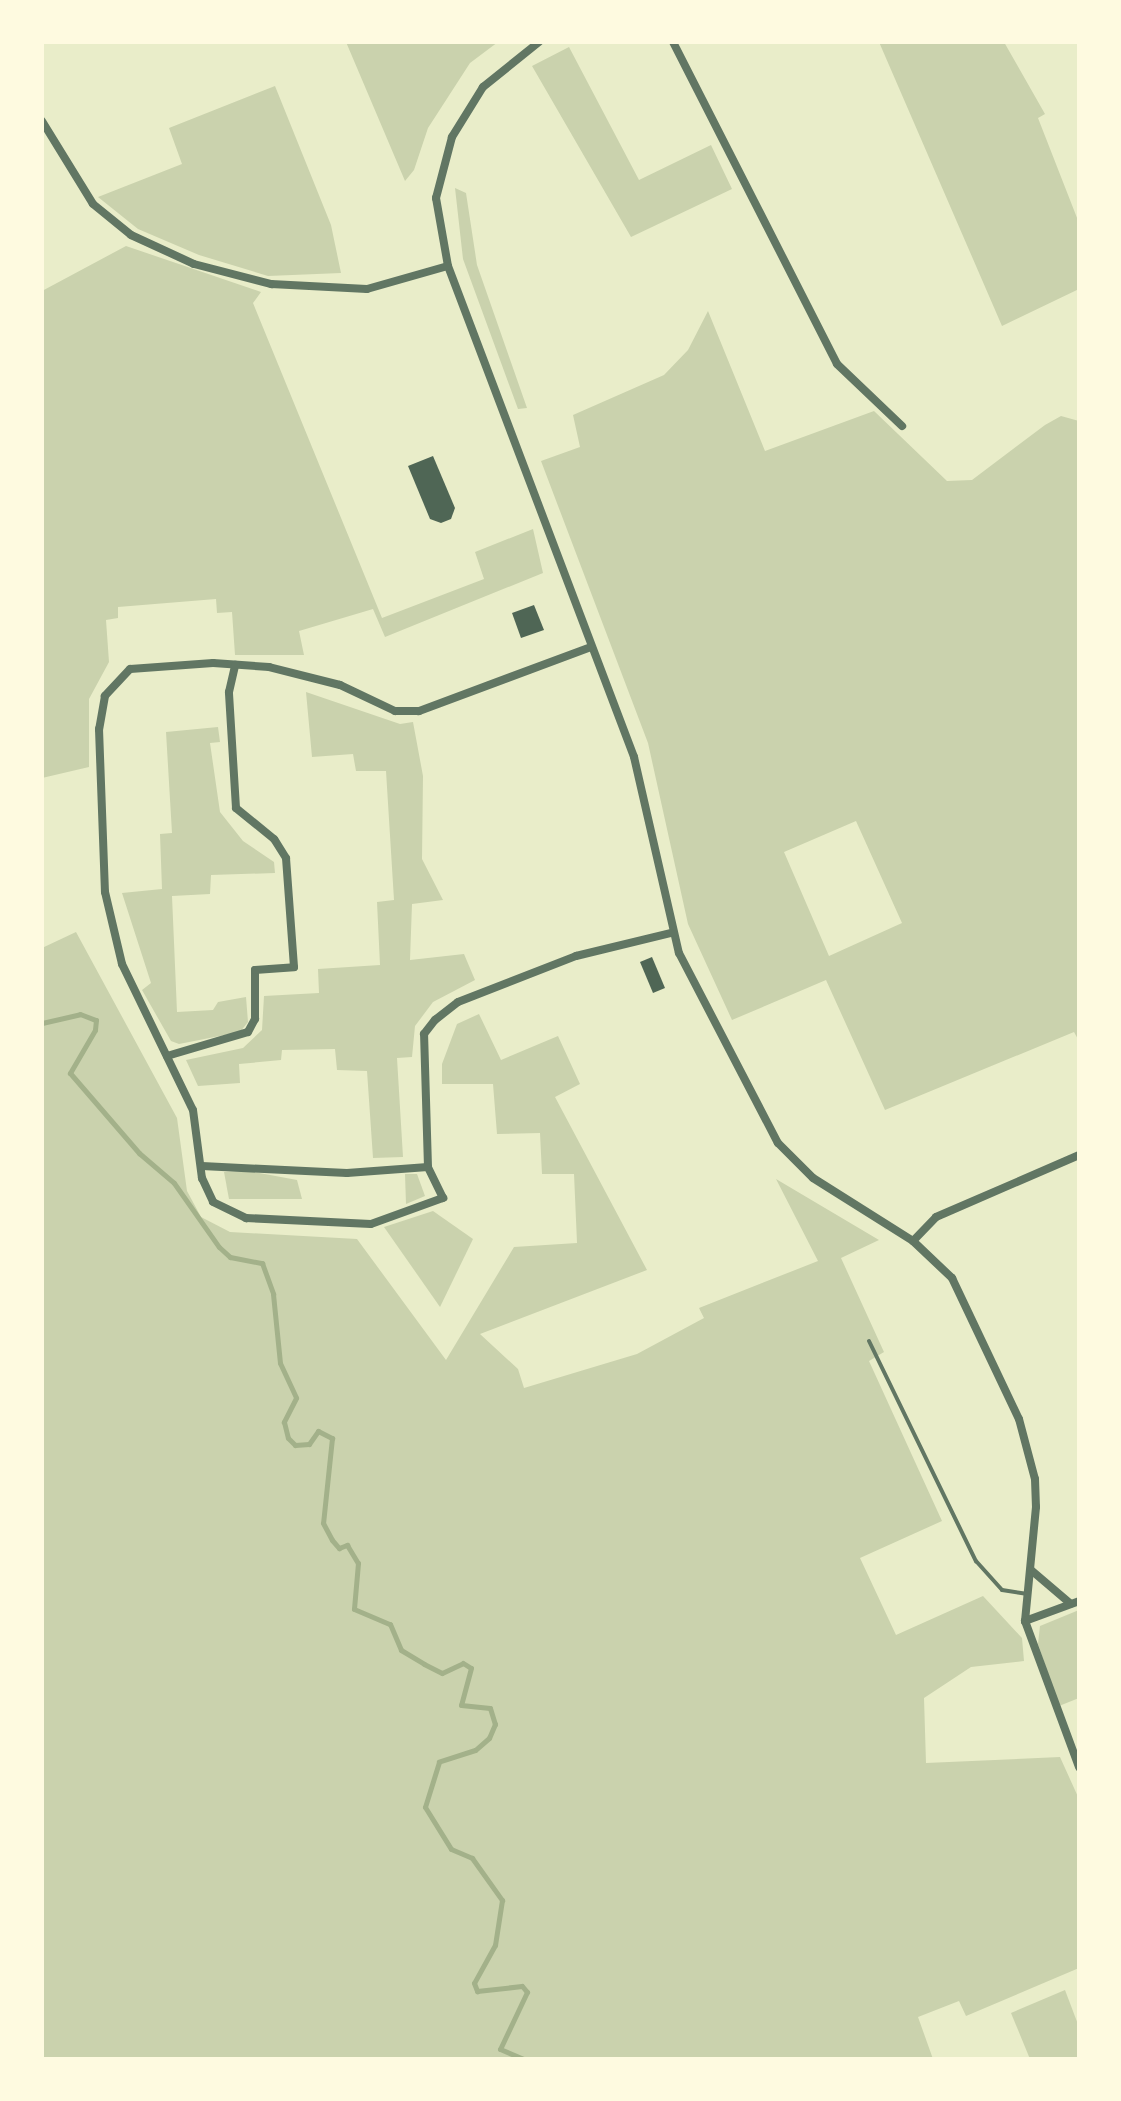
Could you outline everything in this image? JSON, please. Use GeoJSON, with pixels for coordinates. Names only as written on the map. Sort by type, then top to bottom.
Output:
{"type":"FeatureCollection","features":[{"type":"Feature","properties":{"kind":"street"},"geometry":{"type":"LineString","coordinates":[[539,42],[483,87],[452,137],[436,198],[448,266],[642,785],[670,933],[778,1143],[813,1178],[913,1241],[952,1278],[1019,1419],[1035,1479],[1031,1570],[1025,1621],[1079,1767]]}},
{"type":"Feature","properties":{"kind":"street"},"geometry":{"type":"LineString","coordinates":[[673,42],[837,364],[902,426]]}},
{"type":"Feature","properties":{"kind":"street"},"geometry":{"type":"LineString","coordinates":[[42,121],[93,204],[131,235],[194,264],[271,284],[367,289],[448,266]]}},
{"type":"Feature","properties":{"kind":"street"},"geometry":{"type":"LineString","coordinates":[[591,647],[419,711],[395,711],[307,674],[235,665],[130,669],[105,696],[99,729],[105,892],[122,964],[193,1110],[202,1166],[213,1202],[246,1218],[371,1224],[443,1198],[428,1167],[424,1034],[435,1020],[458,1002],[576,956],[670,933]]}},
{"type":"Feature","properties":{"kind":"street"},"geometry":{"type":"LineString","coordinates":[[167,1056],[248,1032],[255,1019],[255,970],[294,967],[286,858],[274,839],[236,808],[229,692],[235,665]]}},
{"type":"Feature","properties":{"kind":"street"},"geometry":{"type":"LineString","coordinates":[[913,1241],[936,1217],[1079,1155]]}},
{"type":"Feature","properties":{"kind":"street"},"geometry":{"type":"LineString","coordinates":[[202,1166],[347,1173],[428,1167]]}},
{"type":"Feature","properties":{"kind":"street"},"geometry":{"type":"LineString","coordinates":[[1031,1570],[1075,1602]]}},
{"type":"Feature","properties":{"kind":"street"},"geometry":{"type":"LineString","coordinates":[[1025,1621],[1075,1602]]}},
{"type":"Feature","properties":{"kind":"lane"},"geometry":{"type":"LineString","coordinates":[[869,1341],[976,1561],[1002,1590],[1028,1594]]}},
{"type":"Feature","properties":{"kind":"green space"},"geometry":{"type":"Polygon","coordinates":[[[346,42],[498,42],[470,63],[428,128],[414,170],[405,181],[346,42]]]}},
{"type":"Feature","properties":{"kind":"green space"},"geometry":{"type":"Polygon","coordinates":[[[879,42],[1004,42],[1045,114],[1038,118],[1079,223],[1079,289],[1002,326],[879,42]]]}},
{"type":"Feature","properties":{"kind":"green space"},"geometry":{"type":"Polygon","coordinates":[[[569,47],[639,180],[711,145],[732,189],[631,237],[532,66],[569,47]]]}},
{"type":"Feature","properties":{"kind":"green space"},"geometry":{"type":"Polygon","coordinates":[[[275,86],[331,225],[341,273],[268,276],[199,255],[138,229],[98,197],[182,164],[169,128],[275,86]]]}},
{"type":"Feature","properties":{"kind":"green space"},"geometry":{"type":"Polygon","coordinates":[[[455,188],[466,193],[477,265],[527,408],[518,409],[463,259],[455,188]]]}},
{"type":"Feature","properties":{"kind":"green space"},"geometry":{"type":"Polygon","coordinates":[[[126,246],[261,292],[253,303],[382,618],[484,579],[475,552],[533,529],[543,573],[385,637],[373,609],[299,631],[304,655],[235,655],[232,612],[217,613],[216,599],[118,607],[118,618],[106,620],[109,662],[89,699],[89,767],[42,778],[42,291],[126,246]]]}},
{"type":"Feature","properties":{"kind":"green space"},"geometry":{"type":"Polygon","coordinates":[[[708,311],[765,451],[874,411],[947,481],[972,480],[1061,416],[1079,421],[1079,1041],[1074,1032],[885,1110],[826,980],[732,1020],[688,924],[648,743],[541,461],[580,447],[573,415],[664,375],[688,350],[708,311]],[[856,821],[784,852],[829,956],[902,923],[856,821]]]}},
{"type":"Feature","properties":{"kind":"green space"},"geometry":{"type":"Polygon","coordinates":[[[306,692],[400,724],[413,722],[423,776],[422,859],[443,900],[412,904],[410,960],[464,954],[475,980],[433,1002],[415,1026],[412,1057],[397,1058],[403,1157],[373,1158],[367,1071],[337,1070],[335,1049],[282,1050],[281,1060],[239,1064],[240,1083],[198,1086],[186,1060],[243,1048],[262,1030],[264,996],[319,993],[318,969],[380,965],[377,902],[394,900],[386,771],[356,771],[353,754],[312,757],[306,692]]]}},
{"type":"Feature","properties":{"kind":"green space"},"geometry":{"type":"Polygon","coordinates":[[[218,727],[220,742],[210,743],[220,812],[243,841],[274,862],[275,873],[211,875],[210,894],[172,896],[177,1012],[213,1010],[218,1002],[246,997],[248,1022],[240,1032],[179,1044],[171,1041],[142,990],[151,983],[122,893],[162,889],[160,834],[172,833],[166,732],[218,727]]]}},
{"type":"Feature","properties":{"kind":"green space"},"geometry":{"type":"Polygon","coordinates":[[[76,932],[177,1118],[187,1191],[201,1217],[230,1232],[357,1239],[446,1360],[514,1247],[577,1243],[574,1174],[542,1174],[540,1133],[497,1134],[493,1084],[442,1084],[442,1064],[457,1024],[479,1014],[501,1060],[558,1036],[580,1084],[555,1097],[647,1270],[480,1334],[518,1369],[524,1388],[637,1354],[704,1318],[699,1308],[818,1261],[776,1179],[879,1240],[841,1258],[884,1352],[869,1361],[942,1521],[860,1558],[896,1635],[983,1596],[1022,1638],[1024,1661],[971,1667],[924,1698],[926,1763],[1060,1757],[1079,1799],[1079,1968],[966,2016],[959,2001],[918,2017],[933,2059],[42,2059],[42,948],[76,932]]]}},
{"type":"Feature","properties":{"kind":"green space"},"geometry":{"type":"Polygon","coordinates":[[[248,1171],[297,1180],[302,1199],[229,1199],[224,1172],[248,1171]]]}},
{"type":"Feature","properties":{"kind":"green space"},"geometry":{"type":"Polygon","coordinates":[[[405,1174],[417,1174],[425,1196],[406,1204],[405,1174]]]}},
{"type":"Feature","properties":{"kind":"green space"},"geometry":{"type":"Polygon","coordinates":[[[433,1211],[473,1239],[440,1307],[384,1227],[433,1211]]]}},
{"type":"Feature","properties":{"kind":"green space"},"geometry":{"type":"Polygon","coordinates":[[[1079,1610],[1079,1698],[1059,1706],[1038,1644],[1040,1626],[1079,1610]]]}},
{"type":"Feature","properties":{"kind":"green space"},"geometry":{"type":"Polygon","coordinates":[[[1065,1990],[1079,2027],[1079,2059],[1030,2059],[1011,2013],[1065,1990]]]}},
{"type":"Feature","properties":{"kind":"building"},"geometry":{"type":"Polygon","coordinates":[[[433,456],[455,508],[451,519],[441,523],[430,519],[408,466],[433,456]]]}},
{"type":"Feature","properties":{"kind":"building"},"geometry":{"type":"Polygon","coordinates":[[[534,605],[544,630],[521,638],[512,613],[534,605]]]}},
{"type":"Feature","properties":{"kind":"building"},"geometry":{"type":"Polygon","coordinates":[[[652,957],[665,988],[653,993],[640,962],[652,957]]]}},
{"type":"Feature","properties":{"kind":"waterway"},"geometry":{"type":"LineString","coordinates":[[42,1023],[80,1014],[96,1020],[95,1030],[70,1073],[139,1153],[174,1183],[219,1247],[230,1257],[262,1263],[273,1294],[280,1363],[296,1398],[284,1422],[288,1438],[295,1445],[309,1444],[318,1431],[332,1438],[323,1523],[332,1540],[339,1548],[347,1545],[358,1563],[354,1609],[390,1624],[401,1650],[424,1664],[442,1673],[463,1663],[471,1668],[461,1705],[490,1708],[495,1724],[489,1738],[475,1750],[439,1762],[425,1807],[451,1849],[472,1858],[502,1900],[495,1945],[474,1983],[477,1991],[522,1986],[527,1992],[500,2049],[523,2059]]}}]}
